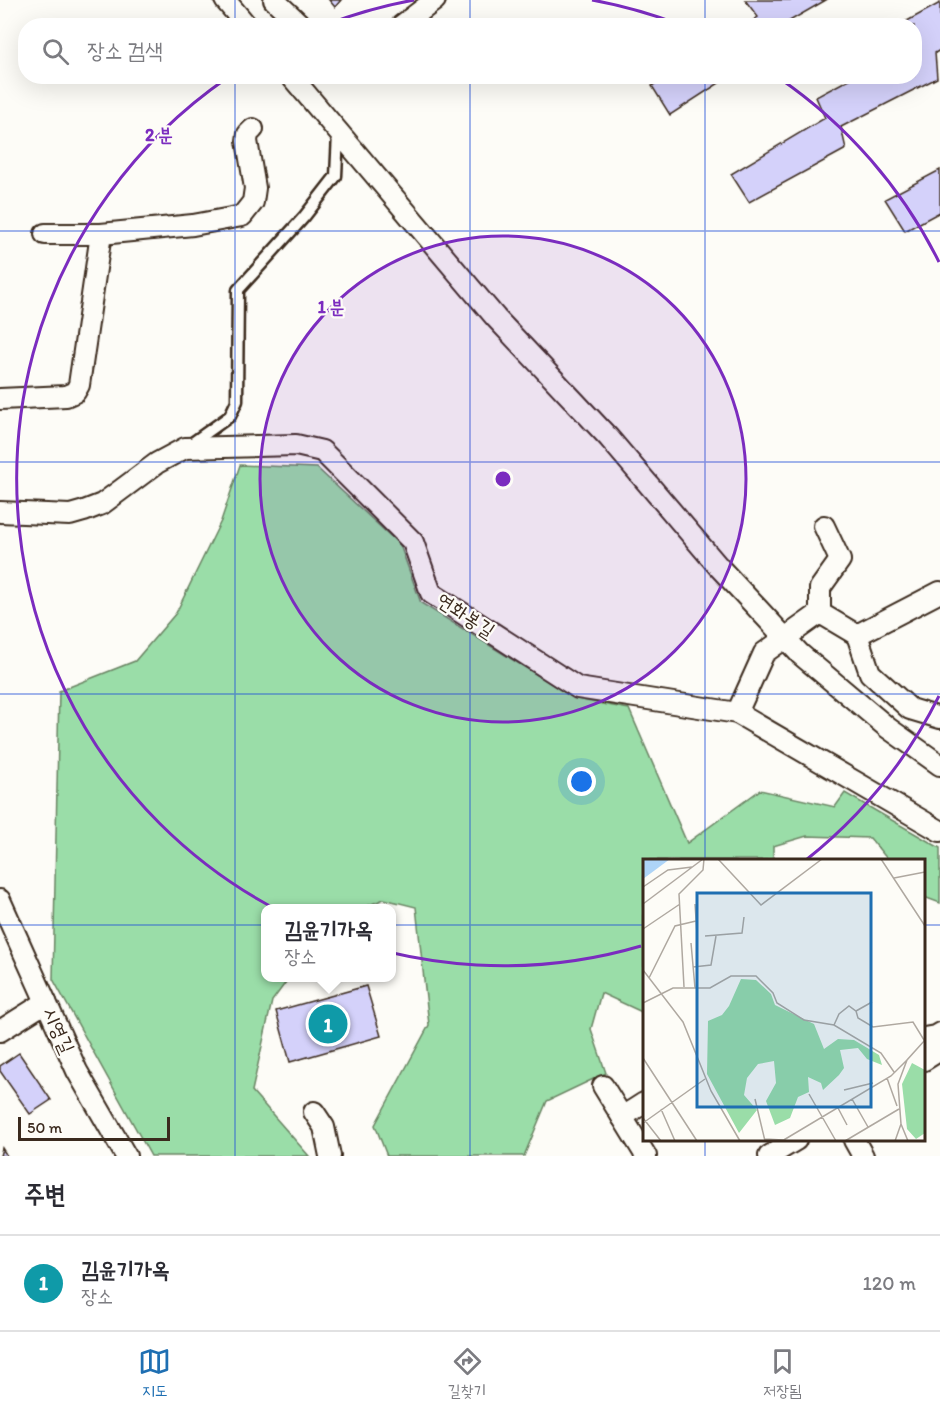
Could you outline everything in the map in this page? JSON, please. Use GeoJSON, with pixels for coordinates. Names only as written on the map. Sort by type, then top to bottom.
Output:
{"type":"FeatureCollection","features":[{"type":"Feature","properties":{"kind":"street"},"geometry":{"type":"LineString","coordinates":[[225,0],[240,18]]}},
{"type":"Feature","properties":{"kind":"street"},"geometry":{"type":"LineString","coordinates":[[274,0],[293,18]]}},
{"type":"Feature","properties":{"kind":"street"},"geometry":{"type":"LineString","coordinates":[[411,18],[435,0]]}},
{"type":"Feature","properties":{"kind":"street"},"geometry":{"type":"LineString","coordinates":[[298,84],[496,318],[609,438],[718,566],[800,654],[888,728],[940,765]]}},
{"type":"Feature","properties":{"kind":"street"},"geometry":{"type":"LineString","coordinates":[[45,234],[101,234],[193,225],[242,216],[253,202],[255,188],[247,141],[248,134],[253,129]]}},
{"type":"Feature","properties":{"kind":"street"},"geometry":{"type":"LineString","coordinates":[[0,399],[66,396],[75,392],[79,385],[101,234]]}},
{"type":"Feature","properties":{"kind":"street","name":"연화봉길"},"geometry":{"type":"LineString","coordinates":[[0,512],[70,515],[84,511],[102,504],[158,463],[185,448],[296,445],[322,451],[413,542],[431,593],[578,688],[737,713],[940,831]]}},
{"type":"Feature","properties":{"kind":"street"},"geometry":{"type":"LineString","coordinates":[[820,613],[820,588],[840,560],[824,526]]}},
{"type":"Feature","properties":{"kind":"street"},"geometry":{"type":"LineString","coordinates":[[857,635],[940,592]]}},
{"type":"Feature","properties":{"kind":"street"},"geometry":{"type":"LineString","coordinates":[[737,713],[764,653],[820,613]]}},
{"type":"Feature","properties":{"kind":"street"},"geometry":{"type":"LineString","coordinates":[[820,613],[857,635],[870,673],[910,709],[940,718]]}},
{"type":"Feature","properties":{"kind":"street","name":"시영길"},"geometry":{"type":"LineString","coordinates":[[0,900],[77,1071],[126,1156]]}},
{"type":"Feature","properties":{"kind":"street"},"geometry":{"type":"LineString","coordinates":[[0,1032],[46,1002]]}},
{"type":"Feature","properties":{"kind":"street"},"geometry":{"type":"LineString","coordinates":[[925,1038],[940,1033]]}},
{"type":"Feature","properties":{"kind":"street"},"geometry":{"type":"LineString","coordinates":[[925,1059],[940,1050]]}},
{"type":"Feature","properties":{"kind":"street"},"geometry":{"type":"LineString","coordinates":[[603,1086],[646,1156]]}},
{"type":"Feature","properties":{"kind":"street"},"geometry":{"type":"LineString","coordinates":[[622,1117],[643,1104]]}},
{"type":"Feature","properties":{"kind":"street"},"geometry":{"type":"LineString","coordinates":[[314,1112],[324,1126],[330,1156]]}},
{"type":"Feature","properties":{"kind":"street"},"geometry":{"type":"LineString","coordinates":[[769,1156],[794,1141]]}},
{"type":"Feature","properties":{"kind":"street"},"geometry":{"type":"LineString","coordinates":[[855,1141],[863,1156]]}},
{"type":"Feature","properties":{"kind":"lane"},"geometry":{"type":"LineString","coordinates":[[185,448],[230,416],[237,401],[238,290],[304,217],[336,176],[339,131]]}},
{"type":"Feature","properties":{"kind":"green space"},"geometry":{"type":"Polygon","coordinates":[[[240,465],[317,468],[400,545],[421,603],[576,699],[629,709],[687,843],[760,790],[835,807],[845,793],[940,848],[940,903],[925,897],[925,859],[887,859],[870,838],[807,836],[773,846],[773,859],[643,859],[643,1013],[601,993],[591,1029],[606,1073],[547,1101],[524,1156],[387,1156],[375,1125],[429,1025],[416,907],[384,899],[372,904],[261,904],[261,982],[286,982],[272,1001],[252,1091],[309,1156],[151,1156],[53,979],[59,691],[135,661],[176,613],[221,521],[240,465]]]}},
{"type":"Feature","properties":{"kind":"building"},"geometry":{"type":"Polygon","coordinates":[[[329,0],[341,0],[335,7],[329,0]]]}},
{"type":"Feature","properties":{"kind":"building"},"geometry":{"type":"Polygon","coordinates":[[[745,0],[826,0],[795,18],[758,17],[745,0]]]}},
{"type":"Feature","properties":{"kind":"building"},"geometry":{"type":"Polygon","coordinates":[[[940,3],[940,50],[935,53],[937,78],[841,127],[846,149],[749,202],[731,174],[825,118],[816,97],[840,84],[922,84],[922,18],[913,18],[940,3]]]}},
{"type":"Feature","properties":{"kind":"building"},"geometry":{"type":"Polygon","coordinates":[[[655,84],[718,84],[670,115],[652,86],[655,84]]]}},
{"type":"Feature","properties":{"kind":"building"},"geometry":{"type":"Polygon","coordinates":[[[940,170],[940,212],[905,231],[885,199],[940,170]]]}},
{"type":"Feature","properties":{"kind":"building"},"geometry":{"type":"Polygon","coordinates":[[[366,986],[381,1036],[290,1062],[276,1011],[366,986]]]}},
{"type":"Feature","properties":{"kind":"building"},"geometry":{"type":"Polygon","coordinates":[[[19,1053],[51,1100],[30,1114],[0,1071],[0,1066],[19,1053]]]}},
{"type":"Feature","properties":{"kind":"building"},"geometry":{"type":"Polygon","coordinates":[[[2,1148],[7,1156],[0,1156],[2,1148]]]}},
{"type":"Feature","properties":{"kind":"place","name":"김윤기가옥"},"geometry":{"type":"Point","coordinates":[328,1024]}}]}
